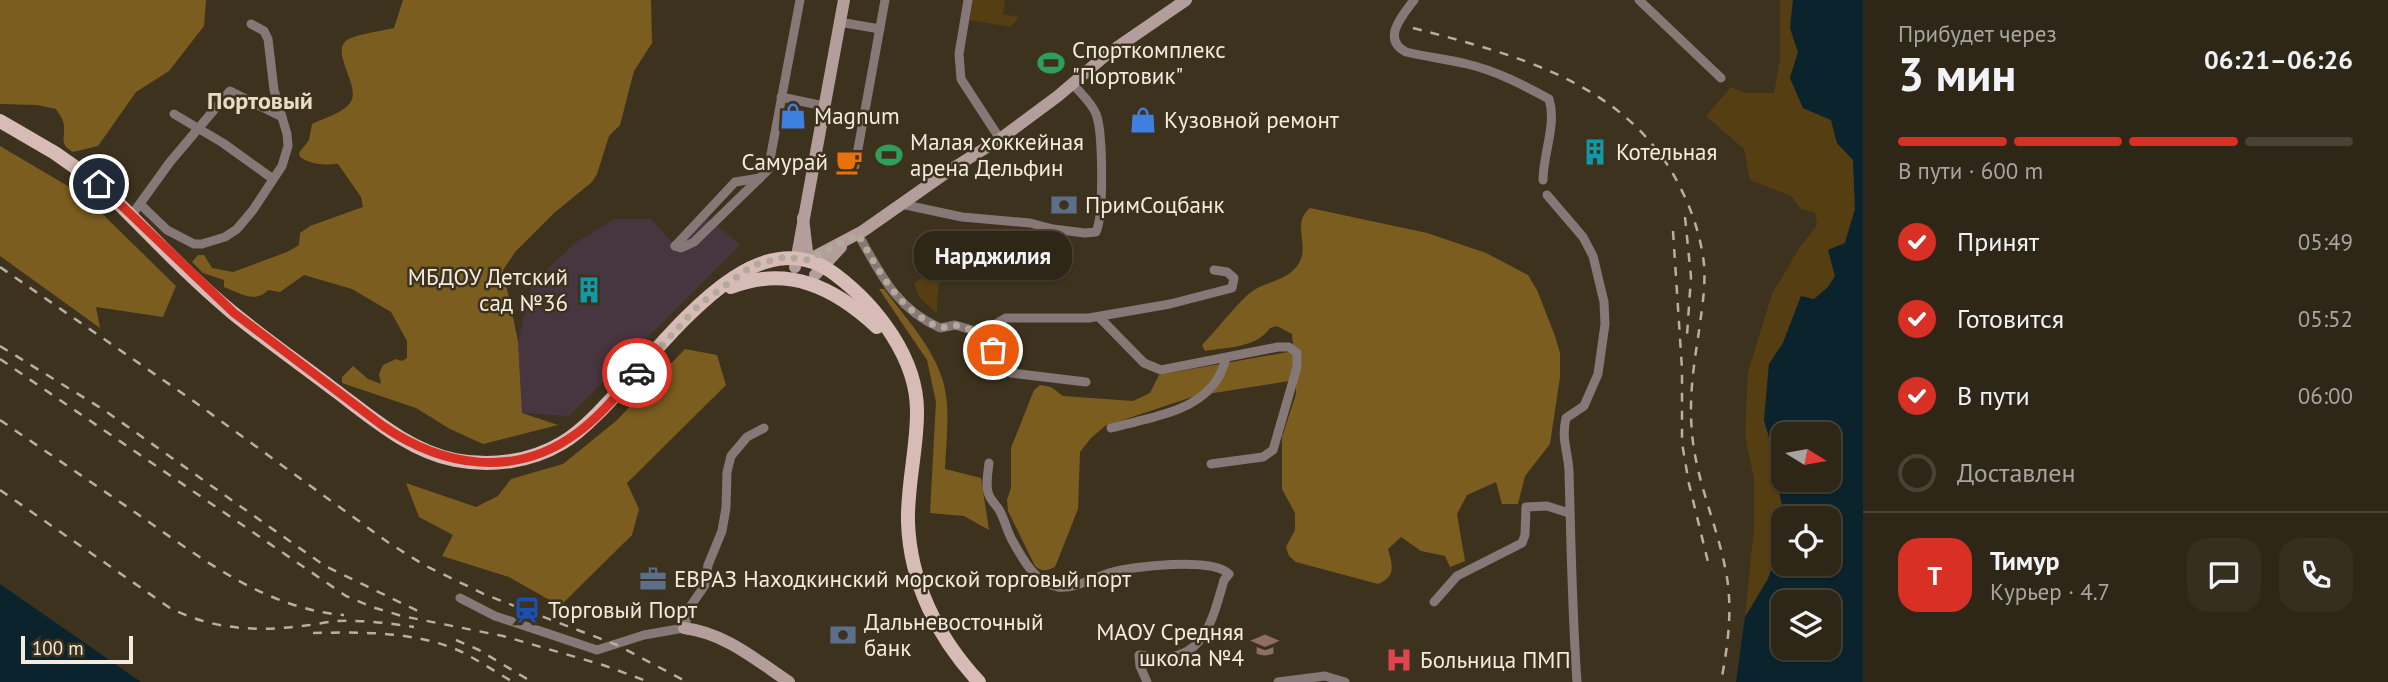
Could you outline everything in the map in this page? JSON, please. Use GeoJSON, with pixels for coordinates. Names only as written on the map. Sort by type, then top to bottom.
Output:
{"type":"FeatureCollection","features":[{"type":"Feature","properties":{"kind":"main road"},"geometry":{"type":"LineString","coordinates":[[844,0],[803,219],[800,262],[795,276],[814,274],[853,237],[1000,139],[1073,84],[1106,55],[1186,0]]}},
{"type":"Feature","properties":{"kind":"main road"},"geometry":{"type":"LineString","coordinates":[[0,121],[81,170],[136,210],[234,313],[383,426],[404,441],[427,452],[470,462],[504,462],[560,444],[600,413],[699,305],[753,265],[773,259],[800,262],[853,237]]}},
{"type":"Feature","properties":{"kind":"main road"},"geometry":{"type":"LineString","coordinates":[[800,262],[828,292],[859,312],[904,356]]}},
{"type":"Feature","properties":{"kind":"main road"},"geometry":{"type":"LineString","coordinates":[[699,305],[732,286],[749,280],[814,274],[864,300],[885,327],[904,356],[914,383],[917,412],[908,502],[911,554],[936,624],[957,656],[979,682]]}},
{"type":"Feature","properties":{"kind":"main road"},"geometry":{"type":"LineString","coordinates":[[684,628],[696,629],[724,639],[789,682]]}},
{"type":"Feature","properties":{"kind":"street"},"geometry":{"type":"LineString","coordinates":[[760,178],[735,182],[675,246],[681,248],[694,243],[760,178],[768,170],[800,0]]}},
{"type":"Feature","properties":{"kind":"street"},"geometry":{"type":"LineString","coordinates":[[854,171],[885,0]]}},
{"type":"Feature","properties":{"kind":"street"},"geometry":{"type":"LineString","coordinates":[[968,0],[959,54],[961,79],[1000,139]]}},
{"type":"Feature","properties":{"kind":"street"},"geometry":{"type":"LineString","coordinates":[[1414,0],[1395,31],[1394,38],[1398,48],[1467,64],[1514,79],[1549,99],[1553,110],[1543,163],[1543,180]]}},
{"type":"Feature","properties":{"kind":"street"},"geometry":{"type":"LineString","coordinates":[[1639,0],[1721,78]]}},
{"type":"Feature","properties":{"kind":"street"},"geometry":{"type":"LineString","coordinates":[[839,22],[880,29]]}},
{"type":"Feature","properties":{"kind":"street"},"geometry":{"type":"LineString","coordinates":[[251,24],[264,31],[268,39],[274,90],[282,117],[288,146],[282,166],[237,229],[225,237],[202,244],[194,244],[136,210],[197,128],[229,91],[282,117]]}},
{"type":"Feature","properties":{"kind":"street"},"geometry":{"type":"LineString","coordinates":[[901,204],[962,217],[1096,232],[1101,196],[1096,113],[1073,84]]}},
{"type":"Feature","properties":{"kind":"street"},"geometry":{"type":"LineString","coordinates":[[781,97],[824,106]]}},
{"type":"Feature","properties":{"kind":"street"},"geometry":{"type":"LineString","coordinates":[[174,114],[223,143],[273,179]]}},
{"type":"Feature","properties":{"kind":"street"},"geometry":{"type":"LineString","coordinates":[[1547,195],[1583,237],[1592,256],[1604,302],[1605,324],[1598,374],[1584,406],[1566,418],[1563,430],[1569,468],[1577,682]]}},
{"type":"Feature","properties":{"kind":"street"},"geometry":{"type":"LineString","coordinates":[[853,237],[886,285],[915,314],[940,328],[955,325],[989,335]]}},
{"type":"Feature","properties":{"kind":"street"},"geometry":{"type":"LineString","coordinates":[[1086,382],[1011,373],[1003,367],[993,350],[989,335],[994,325],[1006,318],[1099,317],[1170,304],[1232,288],[1234,278],[1227,272],[1214,270]]}},
{"type":"Feature","properties":{"kind":"street"},"geometry":{"type":"LineString","coordinates":[[1099,317],[1144,363],[1161,370],[1278,347],[1289,347],[1297,353],[1297,367],[1273,450],[1263,457],[1211,464]]}},
{"type":"Feature","properties":{"kind":"street"},"geometry":{"type":"LineString","coordinates":[[1111,428],[1170,412],[1198,400],[1217,380],[1226,358]]}},
{"type":"Feature","properties":{"kind":"street"},"geometry":{"type":"LineString","coordinates":[[460,598],[495,616],[597,650],[644,635],[684,628],[690,607],[705,585],[708,565],[722,531],[731,456],[747,437],[764,428]]}},
{"type":"Feature","properties":{"kind":"street"},"geometry":{"type":"LineString","coordinates":[[989,463],[989,496],[999,510],[1018,551],[1042,580],[1058,587],[1088,582],[1121,571],[1177,564],[1219,566],[1229,574],[1224,580],[1219,600],[1198,645],[1186,654],[1166,658],[1139,655],[1140,666],[1147,682]]}},
{"type":"Feature","properties":{"kind":"street"},"geometry":{"type":"LineString","coordinates":[[1434,602],[1457,576],[1521,543],[1525,535],[1526,507],[1547,506],[1569,513]]}},
{"type":"Feature","properties":{"kind":"street"},"geometry":{"type":"LineString","coordinates":[[1278,682],[1325,677],[1345,682]]}},
{"type":"Feature","properties":{"kind":"shaded area"},"geometry":{"type":"Polygon","coordinates":[[[0,0],[206,0],[204,26],[169,71],[136,92],[98,146],[73,152],[64,144],[64,124],[56,109],[37,105],[0,104],[0,0]]]}},
{"type":"Feature","properties":{"kind":"shaded area"},"geometry":{"type":"Polygon","coordinates":[[[403,0],[651,0],[652,43],[634,71],[620,125],[609,136],[597,174],[592,182],[554,213],[516,251],[503,270],[518,341],[522,413],[558,425],[483,444],[450,429],[416,408],[342,383],[342,377],[353,366],[368,379],[381,384],[379,374],[383,365],[396,359],[402,361],[407,358],[407,341],[391,312],[352,289],[304,275],[280,292],[268,290],[258,296],[247,296],[224,287],[224,280],[203,273],[192,262],[198,255],[204,255],[212,268],[233,272],[299,245],[300,233],[310,226],[363,207],[361,197],[338,164],[314,163],[300,157],[299,153],[309,140],[312,124],[347,107],[353,96],[343,58],[344,43],[356,36],[394,28],[403,0]]]}},
{"type":"Feature","properties":{"kind":"shaded area"},"geometry":{"type":"Polygon","coordinates":[[[972,0],[1005,0],[1003,14],[1019,17],[1011,27],[970,20],[972,0]]]}},
{"type":"Feature","properties":{"kind":"shaded area"},"geometry":{"type":"Polygon","coordinates":[[[1780,0],[1793,0],[1790,28],[1798,52],[1790,78],[1803,108],[1831,120],[1837,143],[1853,160],[1855,209],[1835,276],[1828,287],[1791,322],[1783,343],[1769,364],[1764,420],[1771,444],[1771,492],[1779,492],[1782,506],[1771,506],[1771,570],[1745,617],[1754,528],[1754,479],[1745,435],[1748,372],[1772,294],[1800,247],[1817,225],[1815,213],[1801,209],[1791,196],[1750,180],[1744,149],[1706,116],[1731,87],[1745,93],[1774,93],[1780,59],[1780,0]]]}},
{"type":"Feature","properties":{"kind":"shaded area"},"geometry":{"type":"Polygon","coordinates":[[[0,146],[83,195],[176,286],[163,317],[96,307],[100,328],[0,256],[0,146]]]}},
{"type":"Feature","properties":{"kind":"shaded area"},"geometry":{"type":"Polygon","coordinates":[[[1310,208],[1427,233],[1486,253],[1528,275],[1537,290],[1555,336],[1560,353],[1560,377],[1550,444],[1525,476],[1518,504],[1502,504],[1496,482],[1467,495],[1457,514],[1465,561],[1450,567],[1445,556],[1421,551],[1401,537],[1388,549],[1391,574],[1378,584],[1296,562],[1289,556],[1286,547],[1295,530],[1295,513],[1282,489],[1282,437],[1296,394],[1296,380],[1195,396],[1105,426],[1080,452],[1078,509],[1055,567],[1044,570],[1035,566],[1008,511],[1007,500],[1011,488],[1011,448],[1034,390],[1040,385],[1051,387],[1063,396],[1133,401],[1150,393],[1159,375],[1288,352],[1293,344],[1292,334],[1277,326],[1241,346],[1205,351],[1202,345],[1249,294],[1295,269],[1303,249],[1302,220],[1310,208]]]}},
{"type":"Feature","properties":{"kind":"shaded area"},"geometry":{"type":"Polygon","coordinates":[[[703,214],[740,245],[569,416],[522,413],[518,341],[532,283],[578,241],[615,219],[651,219],[672,242],[703,214]]]}},
{"type":"Feature","properties":{"kind":"shaded area"},"geometry":{"type":"Polygon","coordinates":[[[950,259],[955,266],[941,281],[937,314],[919,297],[914,283],[950,259]]]}},
{"type":"Feature","properties":{"kind":"shaded area"},"geometry":{"type":"Polygon","coordinates":[[[879,289],[884,289],[933,356],[943,381],[947,402],[945,469],[981,478],[989,530],[964,516],[930,513],[936,402],[927,360],[879,289]]]}},
{"type":"Feature","properties":{"kind":"shaded area"},"geometry":{"type":"Polygon","coordinates":[[[685,349],[717,355],[726,385],[627,483],[639,509],[632,535],[560,606],[509,577],[442,556],[453,535],[419,517],[406,483],[476,507],[498,496],[511,479],[563,464],[616,421],[685,349]]]}},
{"type":"Feature","properties":{"kind":"water"},"geometry":{"type":"Polygon","coordinates":[[[1793,0],[1863,0],[1863,682],[1736,682],[1745,617],[1771,570],[1771,576],[1841,576],[1841,506],[1782,506],[1779,492],[1841,492],[1841,422],[1771,422],[1771,444],[1764,420],[1769,364],[1783,343],[1801,296],[1814,299],[1828,287],[1835,276],[1828,250],[1845,243],[1855,209],[1853,160],[1837,143],[1831,120],[1803,108],[1790,78],[1798,52],[1790,28],[1793,0]]]}},
{"type":"Feature","properties":{"kind":"water"},"geometry":{"type":"Polygon","coordinates":[[[0,584],[141,682],[0,682],[0,584]]]}},
{"type":"Feature","properties":{"kind":"railway"},"geometry":{"type":"LineString","coordinates":[[1413,28],[1493,50],[1532,64],[1569,80],[1603,100],[1634,125],[1661,156],[1683,193],[1696,228],[1704,264],[1691,421],[1694,451],[1728,586],[1729,627],[1721,682]]}},
{"type":"Feature","properties":{"kind":"railway"},"geometry":{"type":"LineString","coordinates":[[1685,217],[1691,277],[1687,335]]}},
{"type":"Feature","properties":{"kind":"railway"},"geometry":{"type":"LineString","coordinates":[[1673,231],[1682,369],[1682,443],[1708,562]]}},
{"type":"Feature","properties":{"kind":"railway"},"geometry":{"type":"LineString","coordinates":[[0,267],[192,400],[389,543],[424,565],[486,595],[617,645],[687,682]]}},
{"type":"Feature","properties":{"kind":"railway"},"geometry":{"type":"LineString","coordinates":[[0,346],[104,410],[325,566],[422,613]]}},
{"type":"Feature","properties":{"kind":"railway"},"geometry":{"type":"LineString","coordinates":[[0,359],[346,596],[402,616],[503,636],[603,665],[649,682]]}},
{"type":"Feature","properties":{"kind":"railway"},"geometry":{"type":"LineString","coordinates":[[0,420],[208,563],[234,578],[287,603],[344,615]]}},
{"type":"Feature","properties":{"kind":"railway"},"geometry":{"type":"LineString","coordinates":[[0,490],[170,608],[201,621],[267,629],[333,621],[376,622],[414,627]]}},
{"type":"Feature","properties":{"kind":"railway"},"geometry":{"type":"LineString","coordinates":[[313,633],[370,633],[426,640],[462,652],[513,682]]}},
{"type":"Feature","properties":{"kind":"railway"},"geometry":{"type":"LineString","coordinates":[[456,640],[479,650],[532,682]]}},
{"type":"Feature","properties":{"kind":"way so far"},"geometry":{"type":"LineString","coordinates":[[637,373],[699,305],[753,265],[785,257],[808,260],[858,234],[886,285],[915,314],[940,328],[955,325],[989,335],[993,350]]}},
{"type":"Feature","properties":{"kind":"place","name":"Спорткомплекс \"Портовик\""},"geometry":{"type":"Point","coordinates":[1051,63]}},
{"type":"Feature","properties":{"kind":"place","name":"Magnum"},"geometry":{"type":"Point","coordinates":[793,116]}},
{"type":"Feature","properties":{"kind":"place","name":"Кузовной ремонт"},"geometry":{"type":"Point","coordinates":[1143,120]}},
{"type":"Feature","properties":{"kind":"place","name":"Котельная"},"geometry":{"type":"Point","coordinates":[1595,152]}},
{"type":"Feature","properties":{"kind":"place","name":"Малая хоккейная арена Дельфин"},"geometry":{"type":"Point","coordinates":[889,155]}},
{"type":"Feature","properties":{"kind":"place","name":"Самурай"},"geometry":{"type":"Point","coordinates":[849,162]}},
{"type":"Feature","properties":{"kind":"place","name":"ПримСоцбанк"},"geometry":{"type":"Point","coordinates":[1064,205]}},
{"type":"Feature","properties":{"kind":"place","name":"МБДОУ Детский сад №36"},"geometry":{"type":"Point","coordinates":[589,290]}},
{"type":"Feature","properties":{"kind":"place","name":"Нарджилия"},"geometry":{"type":"Point","coordinates":[993,350]}},
{"type":"Feature","properties":{"kind":"place","name":"ЕВРАЗ Находкинский морской торговый порт"},"geometry":{"type":"Point","coordinates":[653,579]}},
{"type":"Feature","properties":{"kind":"place","name":"Торговый Порт"},"geometry":{"type":"Point","coordinates":[527,610]}},
{"type":"Feature","properties":{"kind":"place","name":"Дальневосточный банк"},"geometry":{"type":"Point","coordinates":[843,635]}},
{"type":"Feature","properties":{"kind":"place","name":"МАОУ Средняя школа №4"},"geometry":{"type":"Point","coordinates":[1265,645]}},
{"type":"Feature","properties":{"kind":"place","name":"Больница ПМП"},"geometry":{"type":"Point","coordinates":[1399,660]}},
{"type":"Feature","properties":{"kind":"district","name":"Портовый"},"geometry":{"type":"Point","coordinates":[260,101]}},
{"type":"Feature","properties":{"kind":"route"},"geometry":{"type":"LineString","coordinates":[[99,184],[234,313],[404,441],[436,455],[487,463],[504,462],[541,453],[578,432],[600,413],[637,373]]}}]}
